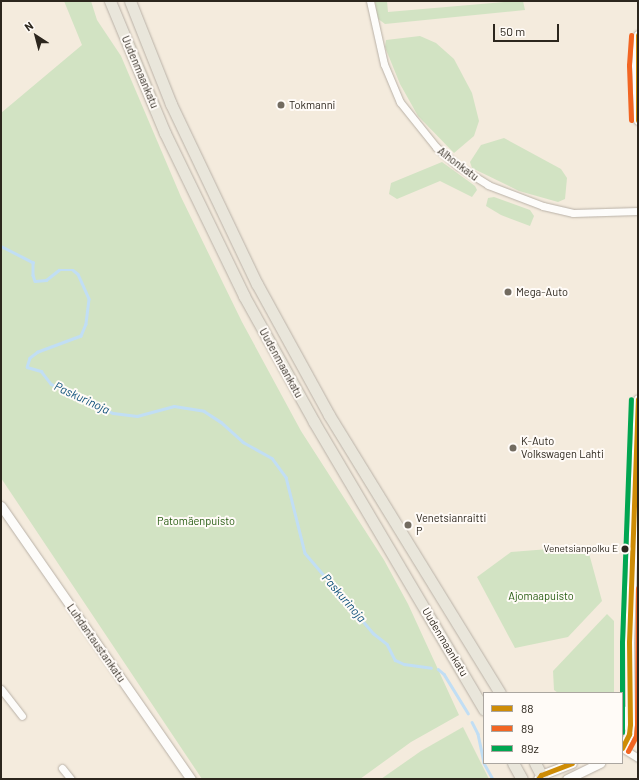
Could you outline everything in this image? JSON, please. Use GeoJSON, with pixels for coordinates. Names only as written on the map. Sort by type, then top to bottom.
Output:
{"type":"FeatureCollection","features":[{"type":"Feature","properties":{"kind":"main road","name":"Uudenmaankatu"},"geometry":{"type":"LineString","coordinates":[[110,1],[165,133],[244,296],[314,422],[483,707]]}},
{"type":"Feature","properties":{"kind":"main road","name":"Uudenmaankatu"},"geometry":{"type":"LineString","coordinates":[[130,1],[180,124],[257,284],[329,414],[499,692]]}},
{"type":"Feature","properties":{"kind":"main road"},"geometry":{"type":"LineString","coordinates":[[514,764],[522,779]]}},
{"type":"Feature","properties":{"kind":"main road"},"geometry":{"type":"LineString","coordinates":[[535,764],[541,778]]}},
{"type":"Feature","properties":{"kind":"street","name":"Alhonkatu"},"geometry":{"type":"LineString","coordinates":[[370,1],[384,64],[400,102],[436,147],[458,166],[488,185],[543,206],[573,213],[638,211]]}},
{"type":"Feature","properties":{"kind":"street"},"geometry":{"type":"LineString","coordinates":[[638,35],[636,65],[638,120]]}},
{"type":"Feature","properties":{"kind":"street"},"geometry":{"type":"LineString","coordinates":[[623,746],[629,734],[628,702],[638,399]]}},
{"type":"Feature","properties":{"kind":"street","name":"Luhdantaustankatu"},"geometry":{"type":"LineString","coordinates":[[1,506],[191,779]]}},
{"type":"Feature","properties":{"kind":"street"},"geometry":{"type":"LineString","coordinates":[[1,689],[22,716]]}},
{"type":"Feature","properties":{"kind":"street"},"geometry":{"type":"LineString","coordinates":[[623,722],[628,702]]}},
{"type":"Feature","properties":{"kind":"street"},"geometry":{"type":"LineString","coordinates":[[623,749],[638,758]]}},
{"type":"Feature","properties":{"kind":"street"},"geometry":{"type":"LineString","coordinates":[[541,778],[570,764]]}},
{"type":"Feature","properties":{"kind":"street"},"geometry":{"type":"LineString","coordinates":[[567,779],[598,764]]}},
{"type":"Feature","properties":{"kind":"street"},"geometry":{"type":"LineString","coordinates":[[62,768],[71,779]]}},
{"type":"Feature","properties":{"kind":"green space","name":"Patomäenpuisto"},"geometry":{"type":"Polygon","coordinates":[[[64,1],[91,1],[97,20],[121,56],[181,197],[242,322],[301,431],[384,560],[408,604],[459,715],[411,742],[360,779],[202,779],[1,478],[1,113],[82,45],[64,1]]]}},
{"type":"Feature","properties":{"kind":"green space"},"geometry":{"type":"Polygon","coordinates":[[[375,1],[387,1],[388,12],[515,1],[523,1],[525,10],[385,24],[377,18],[375,1]]]}},
{"type":"Feature","properties":{"kind":"green space"},"geometry":{"type":"Polygon","coordinates":[[[420,36],[436,43],[454,59],[472,93],[479,121],[474,136],[454,153],[418,116],[400,84],[385,47],[386,40],[420,36]]]}},
{"type":"Feature","properties":{"kind":"green space"},"geometry":{"type":"Polygon","coordinates":[[[504,138],[561,169],[567,178],[565,199],[558,202],[519,191],[472,168],[470,162],[481,145],[504,138]]]}},
{"type":"Feature","properties":{"kind":"green space"},"geometry":{"type":"Polygon","coordinates":[[[442,162],[475,186],[477,190],[472,197],[440,181],[397,199],[389,194],[391,183],[442,162]]]}},
{"type":"Feature","properties":{"kind":"green space"},"geometry":{"type":"Polygon","coordinates":[[[494,197],[530,210],[534,216],[530,226],[501,215],[486,206],[488,198],[494,197]]]}},
{"type":"Feature","properties":{"kind":"green space","name":"Ajomaapuisto"},"geometry":{"type":"Polygon","coordinates":[[[587,546],[602,601],[568,637],[515,648],[477,577],[511,552],[587,546]]]}},
{"type":"Feature","properties":{"kind":"green space"},"geometry":{"type":"Polygon","coordinates":[[[607,614],[614,621],[614,692],[557,692],[554,690],[553,671],[607,614]]]}},
{"type":"Feature","properties":{"kind":"green space"},"geometry":{"type":"Polygon","coordinates":[[[463,727],[489,779],[381,779],[421,751],[463,727]]]}},
{"type":"Feature","properties":{"kind":"waterway","name":"Paskurinoja"},"geometry":{"type":"LineString","coordinates":[[1,246],[33,262],[33,275],[35,281],[46,280],[59,270],[73,270],[78,274],[89,299],[86,324],[81,336],[38,352],[30,358],[27,367],[41,371],[51,384],[113,413],[137,416],[174,406],[204,411],[221,422],[243,442],[272,458],[286,477],[305,553],[373,633],[387,644],[395,660],[404,664],[431,668]]}},
{"type":"Feature","properties":{"kind":"waterway","name":"Paskurinoja"},"geometry":{"type":"LineString","coordinates":[[438,669],[444,674],[468,713]]}},
{"type":"Feature","properties":{"kind":"waterway","name":"Paskurinoja"},"geometry":{"type":"LineString","coordinates":[[472,722],[478,734],[483,757]]}},
{"type":"Feature","properties":{"kind":"waterway","name":"Paskurinoja"},"geometry":{"type":"LineString","coordinates":[[485,764],[493,779]]}},
{"type":"Feature","properties":{"kind":"transit line","name":"89"},"geometry":{"type":"LineString","coordinates":[[631,35],[629,65],[631,120]]}},
{"type":"Feature","properties":{"kind":"transit line","name":"88"},"geometry":{"type":"LineString","coordinates":[[638,35],[638,120]]}},
{"type":"Feature","properties":{"kind":"transit line","name":"89z"},"geometry":{"type":"LineString","coordinates":[[622,692],[622,642],[631,399]]}},
{"type":"Feature","properties":{"kind":"transit line","name":"88"},"geometry":{"type":"LineString","coordinates":[[623,746],[629,734],[630,724],[629,642],[638,399]]}},
{"type":"Feature","properties":{"kind":"transit line","name":"89"},"geometry":{"type":"LineString","coordinates":[[628,751],[636,736],[637,725],[638,588]]}},
{"type":"Feature","properties":{"kind":"transit line","name":"88"},"geometry":{"type":"LineString","coordinates":[[538,779],[541,775],[569,764]]}},
{"type":"Feature","properties":{"kind":"place","name":"Tokmanni"},"geometry":{"type":"Point","coordinates":[281,105]}},
{"type":"Feature","properties":{"kind":"place","name":"Mega-Auto"},"geometry":{"type":"Point","coordinates":[508,292]}},
{"type":"Feature","properties":{"kind":"place","name":"K-Auto Volkswagen Lahti"},"geometry":{"type":"Point","coordinates":[513,448]}},
{"type":"Feature","properties":{"kind":"place","name":"Venetsianraitti P"},"geometry":{"type":"Point","coordinates":[408,525]}},
{"type":"Feature","properties":{"kind":"place","name":"Venetsianpolku E"},"geometry":{"type":"Point","coordinates":[625,549]}}]}
